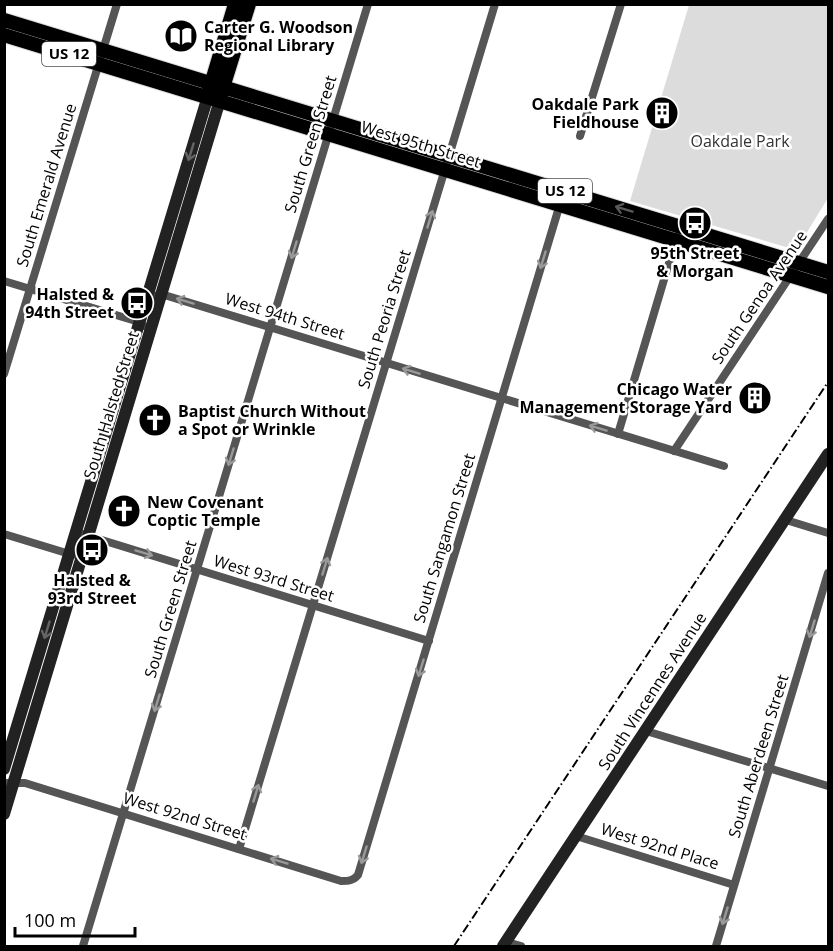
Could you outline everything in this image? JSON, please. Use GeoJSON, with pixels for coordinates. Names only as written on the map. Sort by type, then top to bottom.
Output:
{"type":"FeatureCollection","features":[{"type":"Feature","properties":{"kind":"main road","name":"South Halsted Street"},"geometry":{"type":"LineString","coordinates":[[82,534],[161,294],[216,91],[235,4]]}},
{"type":"Feature","properties":{"kind":"main road","name":"South Halsted Street"},"geometry":{"type":"LineString","coordinates":[[4,814],[9,783],[76,556],[139,322],[216,91],[249,4]]}},
{"type":"Feature","properties":{"kind":"main road","name":"West 95th Street"},"geometry":{"type":"LineString","coordinates":[[4,20],[101,56],[331,127],[445,169],[828,287]]}},
{"type":"Feature","properties":{"kind":"main road","name":"West 95th Street"},"geometry":{"type":"LineString","coordinates":[[4,34],[101,56]]}},
{"type":"Feature","properties":{"kind":"main road","name":"West 95th Street"},"geometry":{"type":"LineString","coordinates":[[331,127],[450,155],[828,272]]}},
{"type":"Feature","properties":{"kind":"main road","name":"South Vincennes Avenue"},"geometry":{"type":"LineString","coordinates":[[505,944],[828,454]]}},
{"type":"Feature","properties":{"kind":"main road","name":"South Halsted Street"},"geometry":{"type":"LineString","coordinates":[[4,769],[76,556]]}},
{"type":"Feature","properties":{"kind":"street","name":"South Emerald Avenue"},"geometry":{"type":"LineString","coordinates":[[4,374],[117,4]]}},
{"type":"Feature","properties":{"kind":"street","name":"South Green Street"},"geometry":{"type":"LineString","coordinates":[[82,946],[368,4]]}},
{"type":"Feature","properties":{"kind":"street","name":"South Peoria Street"},"geometry":{"type":"LineString","coordinates":[[239,849],[495,4]]}},
{"type":"Feature","properties":{"kind":"street"},"geometry":{"type":"LineString","coordinates":[[580,136],[621,4]]}},
{"type":"Feature","properties":{"kind":"street","name":"South Sangamon Street"},"geometry":{"type":"LineString","coordinates":[[355,879],[560,204]]}},
{"type":"Feature","properties":{"kind":"street","name":"South Genoa Avenue"},"geometry":{"type":"LineString","coordinates":[[674,451],[828,219]]}},
{"type":"Feature","properties":{"kind":"street"},"geometry":{"type":"LineString","coordinates":[[618,434],[680,226]]}},
{"type":"Feature","properties":{"kind":"street"},"geometry":{"type":"LineString","coordinates":[[4,281],[139,322],[150,331]]}},
{"type":"Feature","properties":{"kind":"street"},"geometry":{"type":"LineString","coordinates":[[146,299],[161,294]]}},
{"type":"Feature","properties":{"kind":"street","name":"West 94th Street"},"geometry":{"type":"LineString","coordinates":[[161,294],[724,466]]}},
{"type":"Feature","properties":{"kind":"street"},"geometry":{"type":"LineString","coordinates":[[786,520],[828,533]]}},
{"type":"Feature","properties":{"kind":"street"},"geometry":{"type":"LineString","coordinates":[[4,534],[76,556]]}},
{"type":"Feature","properties":{"kind":"street","name":"West 93rd Street"},"geometry":{"type":"LineString","coordinates":[[82,534],[429,641]]}},
{"type":"Feature","properties":{"kind":"street","name":"South Aberdeen Street"},"geometry":{"type":"LineString","coordinates":[[716,946],[828,573]]}},
{"type":"Feature","properties":{"kind":"street"},"geometry":{"type":"LineString","coordinates":[[646,731],[828,786]]}},
{"type":"Feature","properties":{"kind":"street","name":"West 92nd Street"},"geometry":{"type":"LineString","coordinates":[[9,783],[24,783],[341,881],[355,879]]}},
{"type":"Feature","properties":{"kind":"street","name":"West 92nd Place"},"geometry":{"type":"LineString","coordinates":[[576,836],[734,885]]}},
{"type":"Feature","properties":{"kind":"street"},"geometry":{"type":"LineString","coordinates":[[505,944],[521,946]]}},
{"type":"Feature","properties":{"kind":"green space","name":"Oakdale Park"},"geometry":{"type":"Polygon","coordinates":[[[689,5],[828,5],[828,198],[796,250],[630,201],[689,5]]]}},
{"type":"Feature","properties":{"kind":"railway"},"geometry":{"type":"LineString","coordinates":[[454,946],[828,382]]}},
{"type":"Feature","properties":{"kind":"place","name":"Carter G. Woodson Regional Library"},"geometry":{"type":"Point","coordinates":[181,36]}},
{"type":"Feature","properties":{"kind":"place","name":"Oakdale Park Fieldhouse"},"geometry":{"type":"Point","coordinates":[662,113]}},
{"type":"Feature","properties":{"kind":"place","name":"95th Street & Morgan"},"geometry":{"type":"Point","coordinates":[695,223]}},
{"type":"Feature","properties":{"kind":"place","name":"Halsted & 94th Street"},"geometry":{"type":"Point","coordinates":[137,303]}},
{"type":"Feature","properties":{"kind":"place","name":"Chicago Water Management Storage Yard"},"geometry":{"type":"Point","coordinates":[755,398]}},
{"type":"Feature","properties":{"kind":"place","name":"Baptist Church Without a Spot or Wrinkle"},"geometry":{"type":"Point","coordinates":[155,420]}},
{"type":"Feature","properties":{"kind":"place","name":"New Covenant Coptic Temple"},"geometry":{"type":"Point","coordinates":[124,511]}},
{"type":"Feature","properties":{"kind":"place","name":"Halsted & 93rd Street"},"geometry":{"type":"Point","coordinates":[92,550]}}]}
